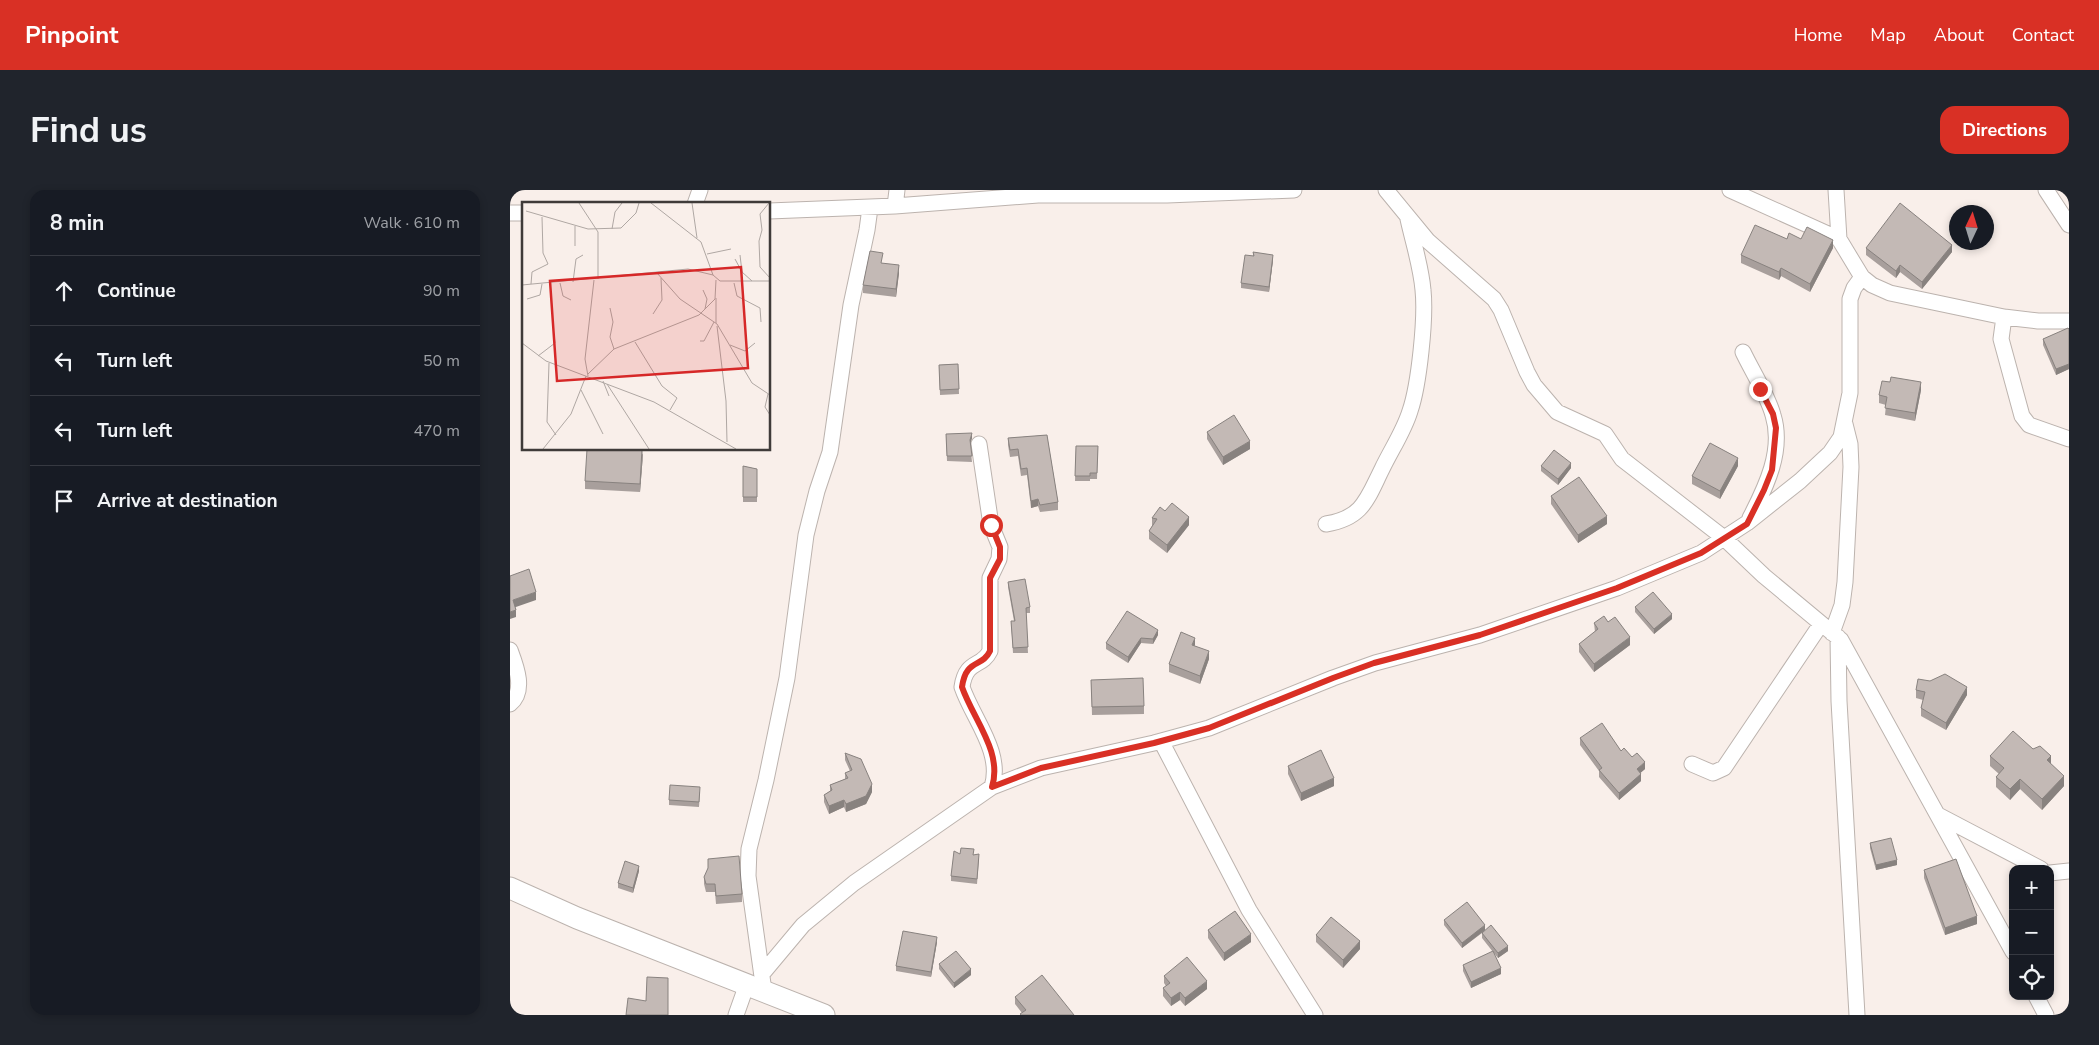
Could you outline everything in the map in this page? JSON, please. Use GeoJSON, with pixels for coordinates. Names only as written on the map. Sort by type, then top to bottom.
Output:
{"type":"FeatureCollection","features":[{"type":"Feature","properties":{"kind":"main road"},"geometry":{"type":"LineString","coordinates":[[510,888],[577,918],[757,983],[824,1015]]}},
{"type":"Feature","properties":{"kind":"street"},"geometry":{"type":"LineString","coordinates":[[696,202],[700,190]]}},
{"type":"Feature","properties":{"kind":"street"},"geometry":{"type":"LineString","coordinates":[[895,206],[897,190]]}},
{"type":"Feature","properties":{"kind":"street"},"geometry":{"type":"LineString","coordinates":[[770,211],[870,208],[1038,195],[1167,195],[1294,190]]}},
{"type":"Feature","properties":{"kind":"street"},"geometry":{"type":"LineString","coordinates":[[1386,190],[1428,242],[1494,299],[1511,331],[1534,385],[1557,412],[1605,434],[1622,459],[1724,538],[1764,576],[1830,631],[1938,815],[2009,945]]}},
{"type":"Feature","properties":{"kind":"street"},"geometry":{"type":"LineString","coordinates":[[1730,190],[1839,239]]}},
{"type":"Feature","properties":{"kind":"street"},"geometry":{"type":"LineString","coordinates":[[1836,190],[1839,239],[1862,277],[1872,285],[1890,293],[2004,317],[2038,322],[2069,321]]}},
{"type":"Feature","properties":{"kind":"street"},"geometry":{"type":"LineString","coordinates":[[2046,190],[2069,225]]}},
{"type":"Feature","properties":{"kind":"street"},"geometry":{"type":"LineString","coordinates":[[757,983],[748,876],[749,849],[785,686],[806,535],[830,452],[851,305],[870,208]]}},
{"type":"Feature","properties":{"kind":"street"},"geometry":{"type":"LineString","coordinates":[[1326,524],[1350,517],[1363,506],[1406,421],[1412,403],[1424,302],[1421,277],[1407,215]]}},
{"type":"Feature","properties":{"kind":"street"},"geometry":{"type":"LineString","coordinates":[[736,1015],[757,983],[803,925],[854,883],[992,787],[1041,768],[1161,741],[1209,728],[1374,663],[1480,635],[1617,588],[1701,553],[1747,524],[1800,481],[1830,453],[1840,437],[1845,424],[1850,392],[1850,298],[1862,277]]}},
{"type":"Feature","properties":{"kind":"street"},"geometry":{"type":"LineString","coordinates":[[2004,317],[2001,339],[2022,416],[2029,425],[2069,439]]}},
{"type":"Feature","properties":{"kind":"street"},"geometry":{"type":"LineString","coordinates":[[1743,352],[1773,414],[1776,428],[1772,470],[1747,524]]}},
{"type":"Feature","properties":{"kind":"street"},"geometry":{"type":"LineString","coordinates":[[1692,764],[1713,773],[1724,768],[1830,631],[1842,604],[1845,582],[1851,467],[1850,444],[1845,424]]}},
{"type":"Feature","properties":{"kind":"street"},"geometry":{"type":"LineString","coordinates":[[979,444],[991,525],[1000,547],[1000,559],[990,578],[990,651],[988,657],[968,668],[962,687],[994,762],[996,776],[992,787]]}},
{"type":"Feature","properties":{"kind":"street"},"geometry":{"type":"LineString","coordinates":[[1830,631],[1839,701],[1857,1015]]}},
{"type":"Feature","properties":{"kind":"street"},"geometry":{"type":"LineString","coordinates":[[510,650],[518,672],[518,688],[516,699],[510,704]]}},
{"type":"Feature","properties":{"kind":"street"},"geometry":{"type":"LineString","coordinates":[[1161,741],[1249,910],[1315,1015]]}},
{"type":"Feature","properties":{"kind":"street"},"geometry":{"type":"LineString","coordinates":[[1938,815],[2033,865]]}},
{"type":"Feature","properties":{"kind":"street"},"geometry":{"type":"LineString","coordinates":[[2054,872],[2069,871]]}},
{"type":"Feature","properties":{"kind":"street"},"geometry":{"type":"LineString","coordinates":[[2038,1000],[2046,1015]]}},
{"type":"Feature","properties":{"kind":"building"},"geometry":{"type":"Polygon","coordinates":[[[1900,203],[1949,243],[1949,249],[1922,282],[1900,265],[1896,271],[1866,248],[1900,203]]]}},
{"type":"Feature","properties":{"kind":"building"},"geometry":{"type":"Polygon","coordinates":[[[1755,225],[1787,239],[1789,233],[1801,239],[1807,227],[1833,240],[1810,284],[1781,268],[1779,272],[1741,255],[1755,225]]]}},
{"type":"Feature","properties":{"kind":"building"},"geometry":{"type":"Polygon","coordinates":[[[870,251],[883,253],[881,263],[899,265],[896,289],[863,285],[870,251]]]}},
{"type":"Feature","properties":{"kind":"building"},"geometry":{"type":"Polygon","coordinates":[[[1253,252],[1273,255],[1269,287],[1241,283],[1245,255],[1254,256],[1253,252]]]}},
{"type":"Feature","properties":{"kind":"building"},"geometry":{"type":"Polygon","coordinates":[[[2068,328],[2069,364],[2056,369],[2043,339],[2068,328]]]}},
{"type":"Feature","properties":{"kind":"building"},"geometry":{"type":"Polygon","coordinates":[[[958,364],[959,389],[940,390],[939,365],[958,364]]]}},
{"type":"Feature","properties":{"kind":"building"},"geometry":{"type":"Polygon","coordinates":[[[1891,377],[1921,382],[1915,413],[1885,408],[1887,397],[1879,395],[1882,381],[1890,382],[1891,377]]]}},
{"type":"Feature","properties":{"kind":"building"},"geometry":{"type":"Polygon","coordinates":[[[1234,415],[1250,441],[1223,457],[1207,432],[1234,415]]]}},
{"type":"Feature","properties":{"kind":"building"},"geometry":{"type":"Polygon","coordinates":[[[972,433],[970,440],[972,456],[947,456],[946,434],[972,433]]]}},
{"type":"Feature","properties":{"kind":"building"},"geometry":{"type":"Polygon","coordinates":[[[1047,435],[1058,502],[1040,505],[1038,499],[1031,501],[1027,468],[1021,469],[1018,449],[1010,450],[1008,438],[1047,435]]]}},
{"type":"Feature","properties":{"kind":"building"},"geometry":{"type":"Polygon","coordinates":[[[1710,443],[1738,458],[1720,491],[1692,476],[1710,443]]]}},
{"type":"Feature","properties":{"kind":"building"},"geometry":{"type":"Polygon","coordinates":[[[1076,446],[1098,446],[1097,473],[1090,473],[1090,476],[1075,476],[1076,446]]]}},
{"type":"Feature","properties":{"kind":"building"},"geometry":{"type":"Polygon","coordinates":[[[587,450],[642,450],[640,484],[585,481],[587,450]]]}},
{"type":"Feature","properties":{"kind":"building"},"geometry":{"type":"Polygon","coordinates":[[[1554,450],[1571,463],[1558,479],[1541,466],[1554,450]]]}},
{"type":"Feature","properties":{"kind":"building"},"geometry":{"type":"Polygon","coordinates":[[[743,466],[757,469],[757,497],[743,497],[743,466]]]}},
{"type":"Feature","properties":{"kind":"building"},"geometry":{"type":"Polygon","coordinates":[[[1579,477],[1607,516],[1578,535],[1551,496],[1579,477]]]}},
{"type":"Feature","properties":{"kind":"building"},"geometry":{"type":"Polygon","coordinates":[[[1172,503],[1189,517],[1167,545],[1149,531],[1157,519],[1152,518],[1160,507],[1165,511],[1172,503]]]}},
{"type":"Feature","properties":{"kind":"building"},"geometry":{"type":"Polygon","coordinates":[[[529,569],[536,592],[513,600],[516,610],[510,612],[510,576],[529,569]]]}},
{"type":"Feature","properties":{"kind":"building"},"geometry":{"type":"Polygon","coordinates":[[[1025,579],[1030,607],[1026,608],[1028,647],[1013,648],[1011,621],[1015,621],[1008,582],[1025,579]]]}},
{"type":"Feature","properties":{"kind":"building"},"geometry":{"type":"Polygon","coordinates":[[[1653,592],[1672,614],[1654,629],[1635,607],[1653,592]]]}},
{"type":"Feature","properties":{"kind":"building"},"geometry":{"type":"Polygon","coordinates":[[[1127,611],[1158,630],[1153,639],[1141,638],[1128,657],[1106,643],[1127,611]]]}},
{"type":"Feature","properties":{"kind":"building"},"geometry":{"type":"Polygon","coordinates":[[[1604,616],[1608,622],[1615,617],[1630,637],[1594,664],[1579,644],[1598,629],[1594,623],[1604,616]]]}},
{"type":"Feature","properties":{"kind":"building"},"geometry":{"type":"Polygon","coordinates":[[[1181,632],[1195,638],[1192,645],[1209,651],[1200,676],[1169,664],[1181,632]]]}},
{"type":"Feature","properties":{"kind":"building"},"geometry":{"type":"Polygon","coordinates":[[[1945,674],[1967,687],[1946,723],[1921,708],[1925,692],[1916,690],[1918,679],[1930,681],[1945,674]]]}},
{"type":"Feature","properties":{"kind":"building"},"geometry":{"type":"Polygon","coordinates":[[[1143,678],[1144,706],[1092,707],[1091,680],[1143,678]]]}},
{"type":"Feature","properties":{"kind":"building"},"geometry":{"type":"Polygon","coordinates":[[[1602,723],[1621,751],[1624,748],[1632,757],[1637,753],[1645,762],[1637,769],[1641,774],[1619,793],[1599,770],[1602,768],[1580,738],[1602,723]]]}},
{"type":"Feature","properties":{"kind":"building"},"geometry":{"type":"Polygon","coordinates":[[[2013,731],[2033,749],[2040,746],[2051,756],[2047,760],[2064,776],[2042,799],[2020,779],[2010,789],[1996,777],[2004,768],[1990,756],[2013,731]]]}},
{"type":"Feature","properties":{"kind":"building"},"geometry":{"type":"Polygon","coordinates":[[[1321,750],[1334,778],[1301,793],[1288,766],[1321,750]]]}},
{"type":"Feature","properties":{"kind":"building"},"geometry":{"type":"Polygon","coordinates":[[[845,753],[861,759],[872,784],[866,796],[846,804],[844,800],[829,806],[824,795],[832,790],[830,785],[848,778],[845,773],[852,770],[845,753]]]}},
{"type":"Feature","properties":{"kind":"building"},"geometry":{"type":"Polygon","coordinates":[[[670,785],[700,787],[699,802],[669,800],[670,785]]]}},
{"type":"Feature","properties":{"kind":"building"},"geometry":{"type":"Polygon","coordinates":[[[1891,838],[1897,860],[1876,865],[1870,843],[1891,838]]]}},
{"type":"Feature","properties":{"kind":"building"},"geometry":{"type":"Polygon","coordinates":[[[961,848],[974,849],[973,855],[979,854],[977,879],[951,876],[954,851],[960,854],[961,848]]]}},
{"type":"Feature","properties":{"kind":"building"},"geometry":{"type":"Polygon","coordinates":[[[739,856],[742,894],[716,896],[715,884],[706,884],[704,877],[708,868],[708,859],[739,856]]]}},
{"type":"Feature","properties":{"kind":"building"},"geometry":{"type":"Polygon","coordinates":[[[1956,859],[1977,916],[1945,928],[1924,870],[1956,859]]]}},
{"type":"Feature","properties":{"kind":"building"},"geometry":{"type":"Polygon","coordinates":[[[625,861],[639,866],[633,888],[618,883],[625,861]]]}},
{"type":"Feature","properties":{"kind":"building"},"geometry":{"type":"Polygon","coordinates":[[[1467,902],[1485,925],[1462,943],[1444,920],[1467,902]]]}},
{"type":"Feature","properties":{"kind":"building"},"geometry":{"type":"Polygon","coordinates":[[[1235,911],[1251,934],[1224,953],[1208,930],[1235,911]]]}},
{"type":"Feature","properties":{"kind":"building"},"geometry":{"type":"Polygon","coordinates":[[[1331,917],[1360,941],[1343,960],[1316,935],[1331,917]]]}},
{"type":"Feature","properties":{"kind":"building"},"geometry":{"type":"Polygon","coordinates":[[[1491,925],[1508,946],[1498,953],[1482,933],[1491,925]]]}},
{"type":"Feature","properties":{"kind":"building"},"geometry":{"type":"Polygon","coordinates":[[[903,931],[937,937],[931,972],[896,966],[903,931]]]}},
{"type":"Feature","properties":{"kind":"building"},"geometry":{"type":"Polygon","coordinates":[[[956,951],[971,969],[954,983],[939,964],[956,951]]]}},
{"type":"Feature","properties":{"kind":"building"},"geometry":{"type":"Polygon","coordinates":[[[1493,951],[1501,968],[1471,982],[1463,965],[1493,951]]]}},
{"type":"Feature","properties":{"kind":"building"},"geometry":{"type":"Polygon","coordinates":[[[1187,957],[1207,981],[1185,998],[1180,992],[1171,998],[1163,988],[1170,983],[1164,976],[1187,957]]]}},
{"type":"Feature","properties":{"kind":"building"},"geometry":{"type":"Polygon","coordinates":[[[1042,975],[1074,1015],[1020,1014],[1026,1010],[1015,997],[1042,975]]]}},
{"type":"Feature","properties":{"kind":"building"},"geometry":{"type":"Polygon","coordinates":[[[647,977],[668,978],[668,1015],[626,1015],[628,998],[646,1001],[647,977]]]}},
{"type":"Feature","properties":{"kind":"route"},"geometry":{"type":"LineString","coordinates":[[991,525],[1000,547],[1000,559],[993,569],[990,578],[990,651],[988,657],[968,668],[962,687],[994,762],[996,776],[992,787],[1041,768],[1154,743],[1209,728],[1374,663],[1480,635],[1617,588],[1701,553],[1747,524],[1772,470],[1776,428],[1773,414],[1760,389]]}}]}
